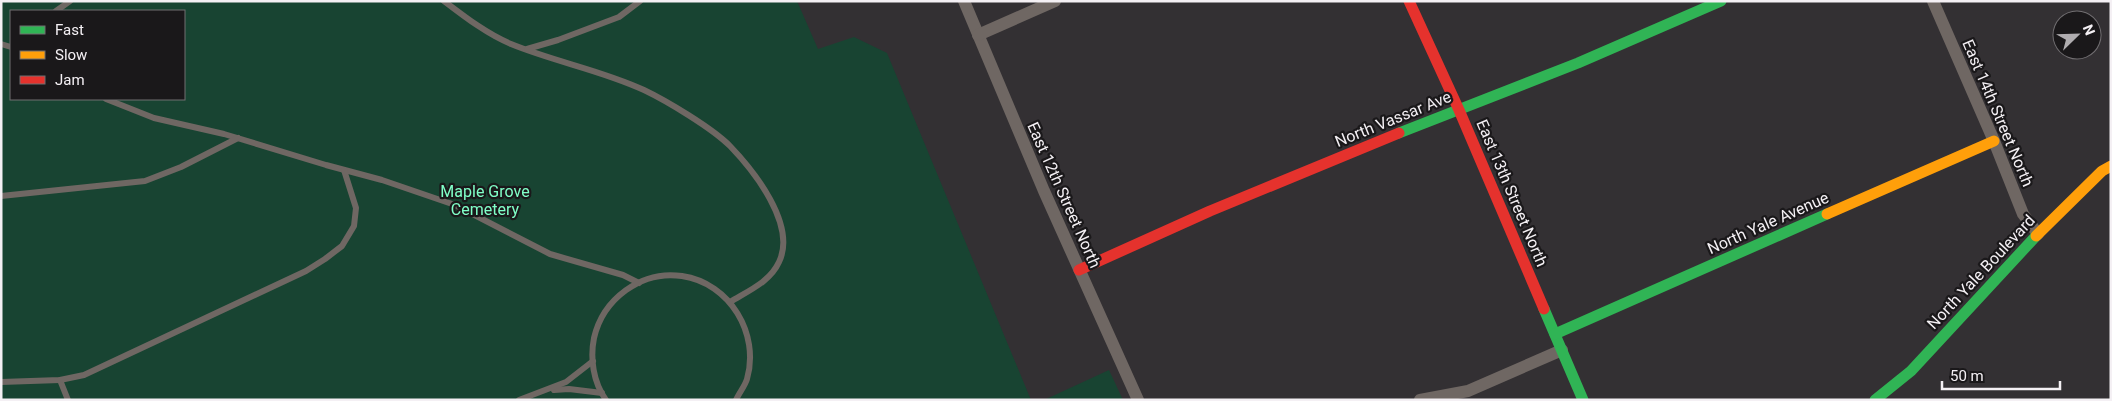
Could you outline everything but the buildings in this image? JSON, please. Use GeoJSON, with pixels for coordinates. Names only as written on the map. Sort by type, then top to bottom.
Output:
{"type":"FeatureCollection","features":[{"type":"Feature","properties":{"kind":"street","name":"East 12th Street North"},"geometry":{"type":"LineString","coordinates":[[964,1],[1044,191],[1138,400]]}},
{"type":"Feature","properties":{"kind":"street"},"geometry":{"type":"LineString","coordinates":[[978,35],[1056,1]]}},
{"type":"Feature","properties":{"kind":"street","name":"East 13th Street North"},"geometry":{"type":"LineString","coordinates":[[1409,1],[1459,110],[1583,400]]}},
{"type":"Feature","properties":{"kind":"street","name":"North Vassar Ave"},"geometry":{"type":"LineString","coordinates":[[1079,270],[1210,211],[1578,63],[1721,1]]}},
{"type":"Feature","properties":{"kind":"street","name":"East 14th Street North"},"geometry":{"type":"LineString","coordinates":[[1933,1],[1994,141],[2023,214],[2038,234]]}},
{"type":"Feature","properties":{"kind":"street","name":"North Yale Avenue"},"geometry":{"type":"LineString","coordinates":[[1555,334],[1994,141]]}},
{"type":"Feature","properties":{"kind":"street","name":"North Yale Boulevard"},"geometry":{"type":"LineString","coordinates":[[1875,400],[1911,371],[2038,234],[2102,171],[2111,166]]}},
{"type":"Feature","properties":{"kind":"street"},"geometry":{"type":"LineString","coordinates":[[1420,400],[1468,390],[1562,350]]}},
{"type":"Feature","properties":{"kind":"lane"},"geometry":{"type":"LineString","coordinates":[[57,10],[70,1]]}},
{"type":"Feature","properties":{"kind":"lane"},"geometry":{"type":"LineString","coordinates":[[444,1],[478,26],[511,44],[601,72],[645,91],[690,116],[728,145],[759,181],[775,208],[783,239],[780,261],[769,279],[730,302]]}},
{"type":"Feature","properties":{"kind":"lane"},"geometry":{"type":"LineString","coordinates":[[526,49],[558,40],[619,17],[640,1]]}},
{"type":"Feature","properties":{"kind":"lane"},"geometry":{"type":"LineString","coordinates":[[109,100],[154,118],[238,138],[382,180],[455,205],[550,254],[623,275],[639,283]]}},
{"type":"Feature","properties":{"kind":"lane"},"geometry":{"type":"LineString","coordinates":[[1,196],[145,181],[181,167],[238,138]]}},
{"type":"Feature","properties":{"kind":"lane"},"geometry":{"type":"LineString","coordinates":[[1,382],[60,380],[84,375],[116,362],[306,271],[342,246],[354,226],[356,208],[344,170]]}},
{"type":"Feature","properties":{"kind":"lane"},"geometry":{"type":"LineString","coordinates":[[606,400],[594,374],[592,350],[597,325],[610,304],[629,287],[655,277],[682,276],[709,285],[730,302],[745,326],[750,353],[746,380],[736,400]]}},
{"type":"Feature","properties":{"kind":"lane"},"geometry":{"type":"LineString","coordinates":[[519,400],[566,382],[593,360]]}},
{"type":"Feature","properties":{"kind":"lane"},"geometry":{"type":"LineString","coordinates":[[60,380],[68,400]]}},
{"type":"Feature","properties":{"kind":"lane"},"geometry":{"type":"LineString","coordinates":[[548,390],[569,389],[602,392]]}},
{"type":"Feature","properties":{"kind":"green space","name":"Maple Grove Cemetery"},"geometry":{"type":"Polygon","coordinates":[[[1,1],[797,1],[818,49],[854,37],[887,53],[1031,400],[1,400],[1,1]]]}},
{"type":"Feature","properties":{"kind":"green space"},"geometry":{"type":"Polygon","coordinates":[[[1109,370],[1123,400],[1044,400],[1109,370]]]}},
{"type":"Feature","properties":{"kind":"traffic: fast"},"geometry":{"type":"LineString","coordinates":[[1399,133],[1578,63],[1721,1]]}},
{"type":"Feature","properties":{"kind":"traffic: fast"},"geometry":{"type":"LineString","coordinates":[[1555,334],[1827,214]]}},
{"type":"Feature","properties":{"kind":"traffic: fast"},"geometry":{"type":"LineString","coordinates":[[1875,400],[1911,371],[2036,236]]}},
{"type":"Feature","properties":{"kind":"traffic: fast"},"geometry":{"type":"LineString","coordinates":[[1544,309],[1583,400]]}},
{"type":"Feature","properties":{"kind":"traffic: slow"},"geometry":{"type":"LineString","coordinates":[[1827,214],[1994,141]]}},
{"type":"Feature","properties":{"kind":"traffic: slow"},"geometry":{"type":"LineString","coordinates":[[2036,236],[2102,171],[2111,166]]}},
{"type":"Feature","properties":{"kind":"traffic: jam"},"geometry":{"type":"LineString","coordinates":[[1409,1],[1459,110],[1544,309]]}},
{"type":"Feature","properties":{"kind":"traffic: jam"},"geometry":{"type":"LineString","coordinates":[[1079,270],[1210,211],[1399,133]]}}]}
